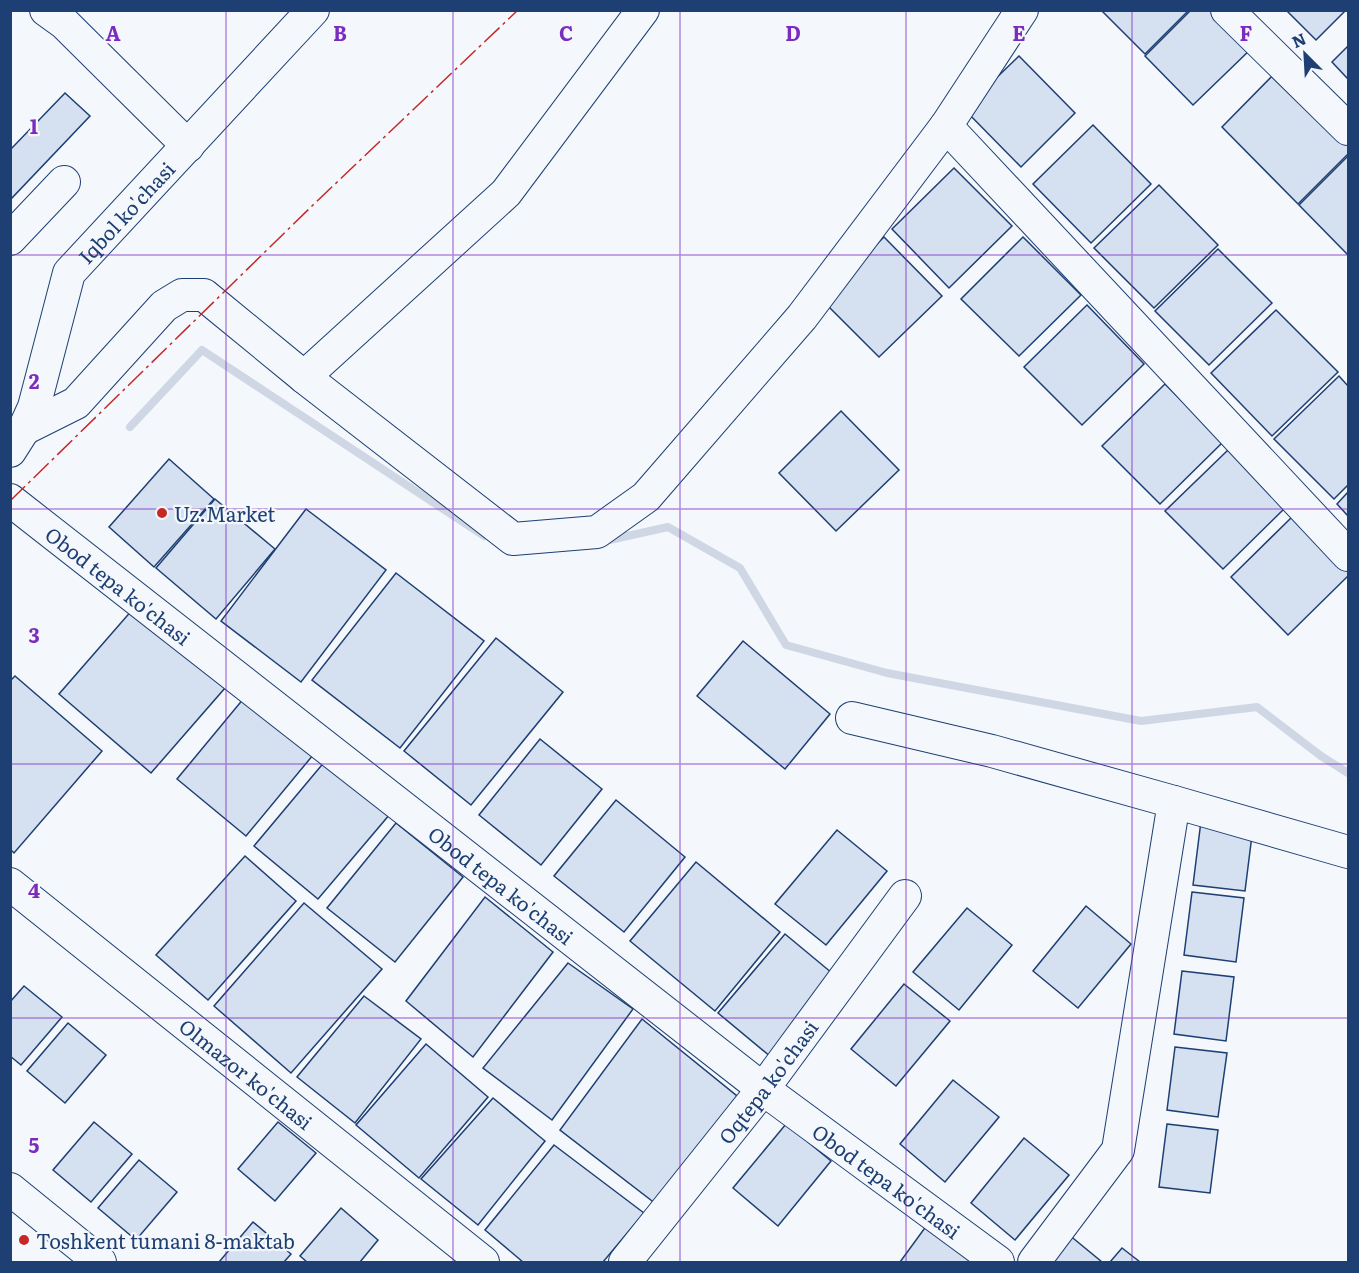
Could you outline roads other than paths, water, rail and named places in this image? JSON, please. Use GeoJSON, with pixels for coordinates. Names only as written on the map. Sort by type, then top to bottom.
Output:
{"type":"FeatureCollection","features":[{"type":"Feature","properties":{"kind":"street","name":"Iqbol ko'chasi"},"geometry":{"type":"LineString","coordinates":[[17,440],[34,407],[69,273],[313,10]]}},
{"type":"Feature","properties":{"kind":"street"},"geometry":{"type":"LineString","coordinates":[[304,377],[506,193],[644,10]]}},
{"type":"Feature","properties":{"kind":"street"},"geometry":{"type":"LineString","coordinates":[[17,440],[76,403],[164,306],[182,295],[204,295],[304,377],[513,539],[597,532],[646,496],[794,326],[946,126],[1022,10]]}},
{"type":"Feature","properties":{"kind":"street"},"geometry":{"type":"LineString","coordinates":[[1227,10],[1348,129]]}},
{"type":"Feature","properties":{"kind":"street"},"geometry":{"type":"LineString","coordinates":[[61,15],[188,146]]}},
{"type":"Feature","properties":{"kind":"street"},"geometry":{"type":"LineString","coordinates":[[946,126],[1348,555]]}},
{"type":"Feature","properties":{"kind":"street"},"geometry":{"type":"LineString","coordinates":[[10,239],[64,182]]}},
{"type":"Feature","properties":{"kind":"street","name":"Obod tepa ko'chasi"},"geometry":{"type":"LineString","coordinates":[[10,500],[763,1089],[998,1263]]}},
{"type":"Feature","properties":{"kind":"street"},"geometry":{"type":"LineString","coordinates":[[852,718],[992,751],[1348,852]]}},
{"type":"Feature","properties":{"kind":"street"},"geometry":{"type":"LineString","coordinates":[[1034,1263],[1118,1150],[1174,802]]}},
{"type":"Feature","properties":{"kind":"street","name":"Olmazor ko'chasi"},"geometry":{"type":"LineString","coordinates":[[10,884],[483,1263]]}},
{"type":"Feature","properties":{"kind":"street","name":"Oqtepa ko'chasi"},"geometry":{"type":"LineString","coordinates":[[625,1263],[763,1089],[905,896]]}},
{"type":"Feature","properties":{"kind":"street"},"geometry":{"type":"LineString","coordinates":[[10,1189],[100,1263]]}},
{"type":"Feature","properties":{"kind":"waterway"},"geometry":{"type":"LineString","coordinates":[[130,427],[202,350],[484,536]]}},
{"type":"Feature","properties":{"kind":"waterway"},"geometry":{"type":"LineString","coordinates":[[605,541],[668,527],[740,568],[786,645],[887,673],[1141,721],[1257,707],[1321,756],[1348,773]]}},
{"type":"Feature","properties":{"kind":"place","name":"Uz.Market"},"geometry":{"type":"Point","coordinates":[162,513]}},
{"type":"Feature","properties":{"kind":"place","name":"Toshkent tumani 8-maktab"},"geometry":{"type":"Point","coordinates":[24,1240]}}]}
